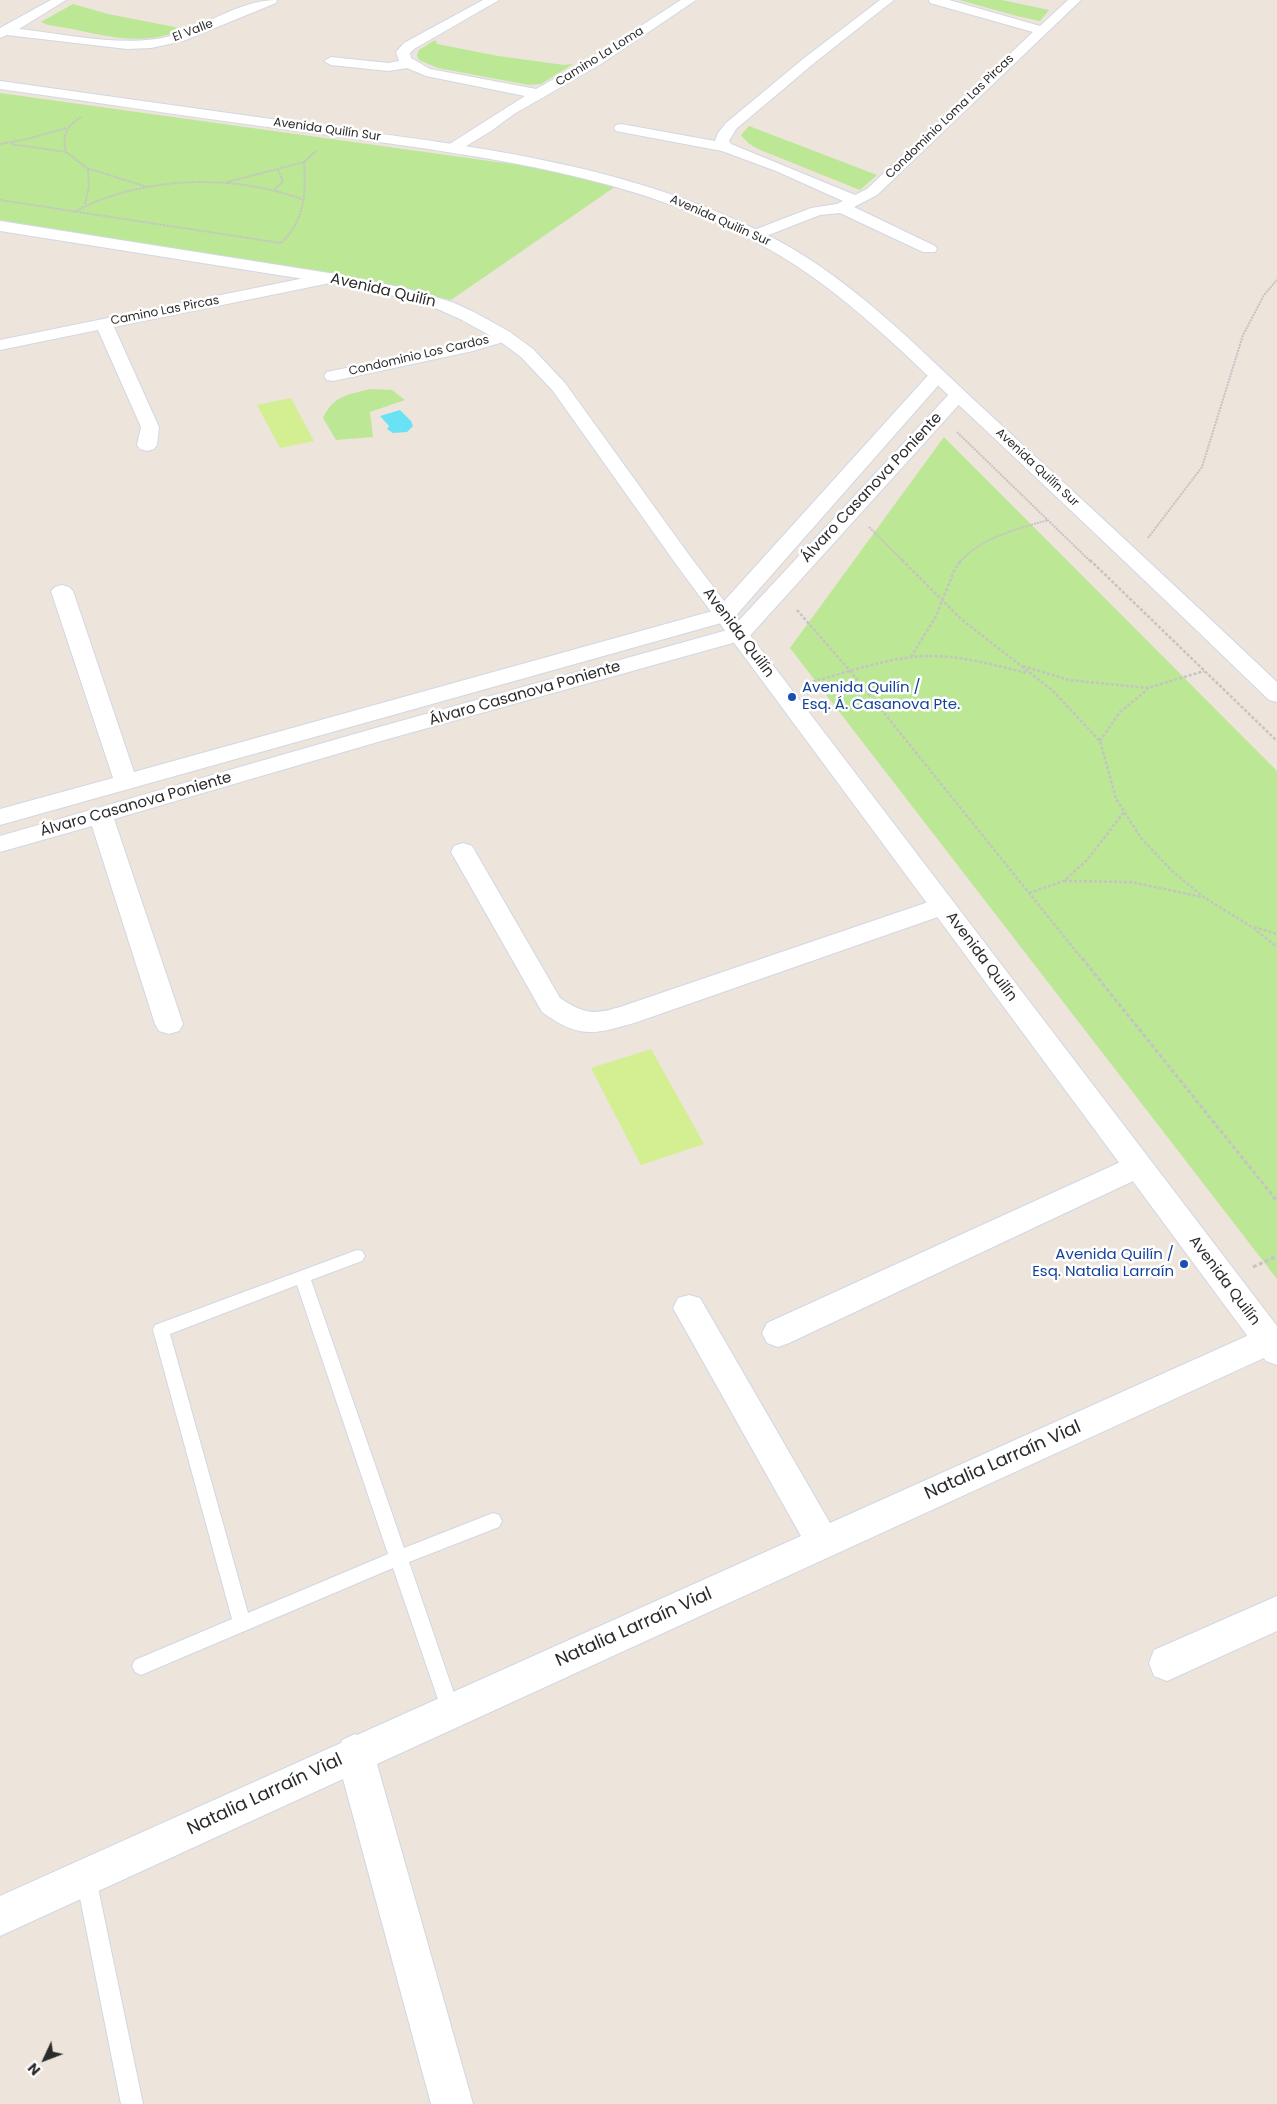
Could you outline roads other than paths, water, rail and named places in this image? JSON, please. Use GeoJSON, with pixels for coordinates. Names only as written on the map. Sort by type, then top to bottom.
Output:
{"type":"FeatureCollection","features":[{"type":"Feature","properties":{"kind":"street"},"geometry":{"type":"LineString","coordinates":[[3,32],[60,0]]}},
{"type":"Feature","properties":{"kind":"street","name":"El Valle"},"geometry":{"type":"LineString","coordinates":[[3,32],[135,45],[161,43],[271,0]]}},
{"type":"Feature","properties":{"kind":"street"},"geometry":{"type":"LineString","coordinates":[[493,0],[409,46],[403,55],[409,64],[426,72],[538,94]]}},
{"type":"Feature","properties":{"kind":"street","name":"Camino La Loma"},"geometry":{"type":"LineString","coordinates":[[453,148],[509,111],[596,61],[690,0]]}},
{"type":"Feature","properties":{"kind":"street"},"geometry":{"type":"LineString","coordinates":[[726,147],[722,141],[725,133],[731,126],[830,42],[888,0]]}},
{"type":"Feature","properties":{"kind":"street"},"geometry":{"type":"LineString","coordinates":[[935,0],[1042,30]]}},
{"type":"Feature","properties":{"kind":"street","name":"Condominio Loma Las Pircas"},"geometry":{"type":"LineString","coordinates":[[771,243],[832,217],[872,192],[1075,0]]}},
{"type":"Feature","properties":{"kind":"street","name":"El Valle"},"geometry":{"type":"LineString","coordinates":[[18,24],[112,43]]}},
{"type":"Feature","properties":{"kind":"street"},"geometry":{"type":"LineString","coordinates":[[331,61],[388,68],[409,64]]}},
{"type":"Feature","properties":{"kind":"street","name":"Avenida Quilín Sur"},"geometry":{"type":"LineString","coordinates":[[0,85],[428,144],[533,161],[624,184],[698,210],[771,243],[842,289],[873,316],[1131,555],[1277,695]]}},
{"type":"Feature","properties":{"kind":"street","name":"Camino La Loma"},"geometry":{"type":"LineString","coordinates":[[428,144],[473,124],[509,111]]}},
{"type":"Feature","properties":{"kind":"street"},"geometry":{"type":"LineString","coordinates":[[621,128],[695,143],[726,147],[809,179],[847,206],[929,249]]}},
{"type":"Feature","properties":{"kind":"street","name":"Condominio Loma Las Pircas"},"geometry":{"type":"LineString","coordinates":[[755,236],[817,211],[847,206]]}},
{"type":"Feature","properties":{"kind":"street","name":"Avenida Quilín"},"geometry":{"type":"LineString","coordinates":[[0,226],[377,286],[428,300],[468,316],[504,336],[538,362],[559,387],[732,625],[1273,1346]]}},
{"type":"Feature","properties":{"kind":"street","name":"Camino Las Pircas"},"geometry":{"type":"LineString","coordinates":[[0,345],[329,278]]}},
{"type":"Feature","properties":{"kind":"street"},"geometry":{"type":"LineString","coordinates":[[104,323],[148,422],[150,435],[147,445]]}},
{"type":"Feature","properties":{"kind":"street","name":"Condominio Los Cardos"},"geometry":{"type":"LineString","coordinates":[[333,376],[473,346],[504,336]]}},
{"type":"Feature","properties":{"kind":"street","name":"Álvaro Casanova Poniente"},"geometry":{"type":"LineString","coordinates":[[0,817],[126,782],[732,625],[937,376]]}},
{"type":"Feature","properties":{"kind":"street","name":"Álvaro Casanova Poniente"},"geometry":{"type":"LineString","coordinates":[[0,844],[380,734],[732,625],[758,612],[958,395]]}},
{"type":"Feature","properties":{"kind":"street"},"geometry":{"type":"LineString","coordinates":[[62,591],[126,782]]}},
{"type":"Feature","properties":{"kind":"street"},"geometry":{"type":"LineString","coordinates":[[101,815],[169,1024]]}},
{"type":"Feature","properties":{"kind":"street"},"geometry":{"type":"LineString","coordinates":[[463,852],[551,1005],[566,1016],[579,1022],[595,1024],[627,1016],[943,906]]}},
{"type":"Feature","properties":{"kind":"street"},"geometry":{"type":"LineString","coordinates":[[778,1333],[1138,1166]]}},
{"type":"Feature","properties":{"kind":"street"},"geometry":{"type":"LineString","coordinates":[[689,1308],[823,1542]]}},
{"type":"Feature","properties":{"kind":"street","name":"Natalia Larraín Vial"},"geometry":{"type":"LineString","coordinates":[[0,1916],[823,1542],[1273,1346]]}},
{"type":"Feature","properties":{"kind":"street"},"geometry":{"type":"LineString","coordinates":[[1167,1663],[1277,1613]]}},
{"type":"Feature","properties":{"kind":"street"},"geometry":{"type":"LineString","coordinates":[[355,1754],[452,2104]]}},
{"type":"Feature","properties":{"kind":"lane"},"geometry":{"type":"LineString","coordinates":[[242,1624],[161,1330],[357,1256]]}},
{"type":"Feature","properties":{"kind":"lane"},"geometry":{"type":"LineString","coordinates":[[302,1276],[451,1711]]}},
{"type":"Feature","properties":{"kind":"lane"},"geometry":{"type":"LineString","coordinates":[[141,1666],[398,1558],[493,1521]]}},
{"type":"Feature","properties":{"kind":"lane"},"geometry":{"type":"LineString","coordinates":[[86,1878],[132,2104]]}},
{"type":"Feature","properties":{"kind":"water"},"geometry":{"type":"Polygon","coordinates":[[[400,410],[411,421],[413,426],[407,432],[393,433],[387,429],[389,426],[380,416],[400,410]]]}},
{"type":"Feature","properties":{"kind":"place","name":"Avenida Quilín / Esq. Á. Casanova Pte."},"geometry":{"type":"Point","coordinates":[792,697]}},
{"type":"Feature","properties":{"kind":"place","name":"Avenida Quilín / Esq. Natalia Larraín"},"geometry":{"type":"Point","coordinates":[1184,1264]}}]}
